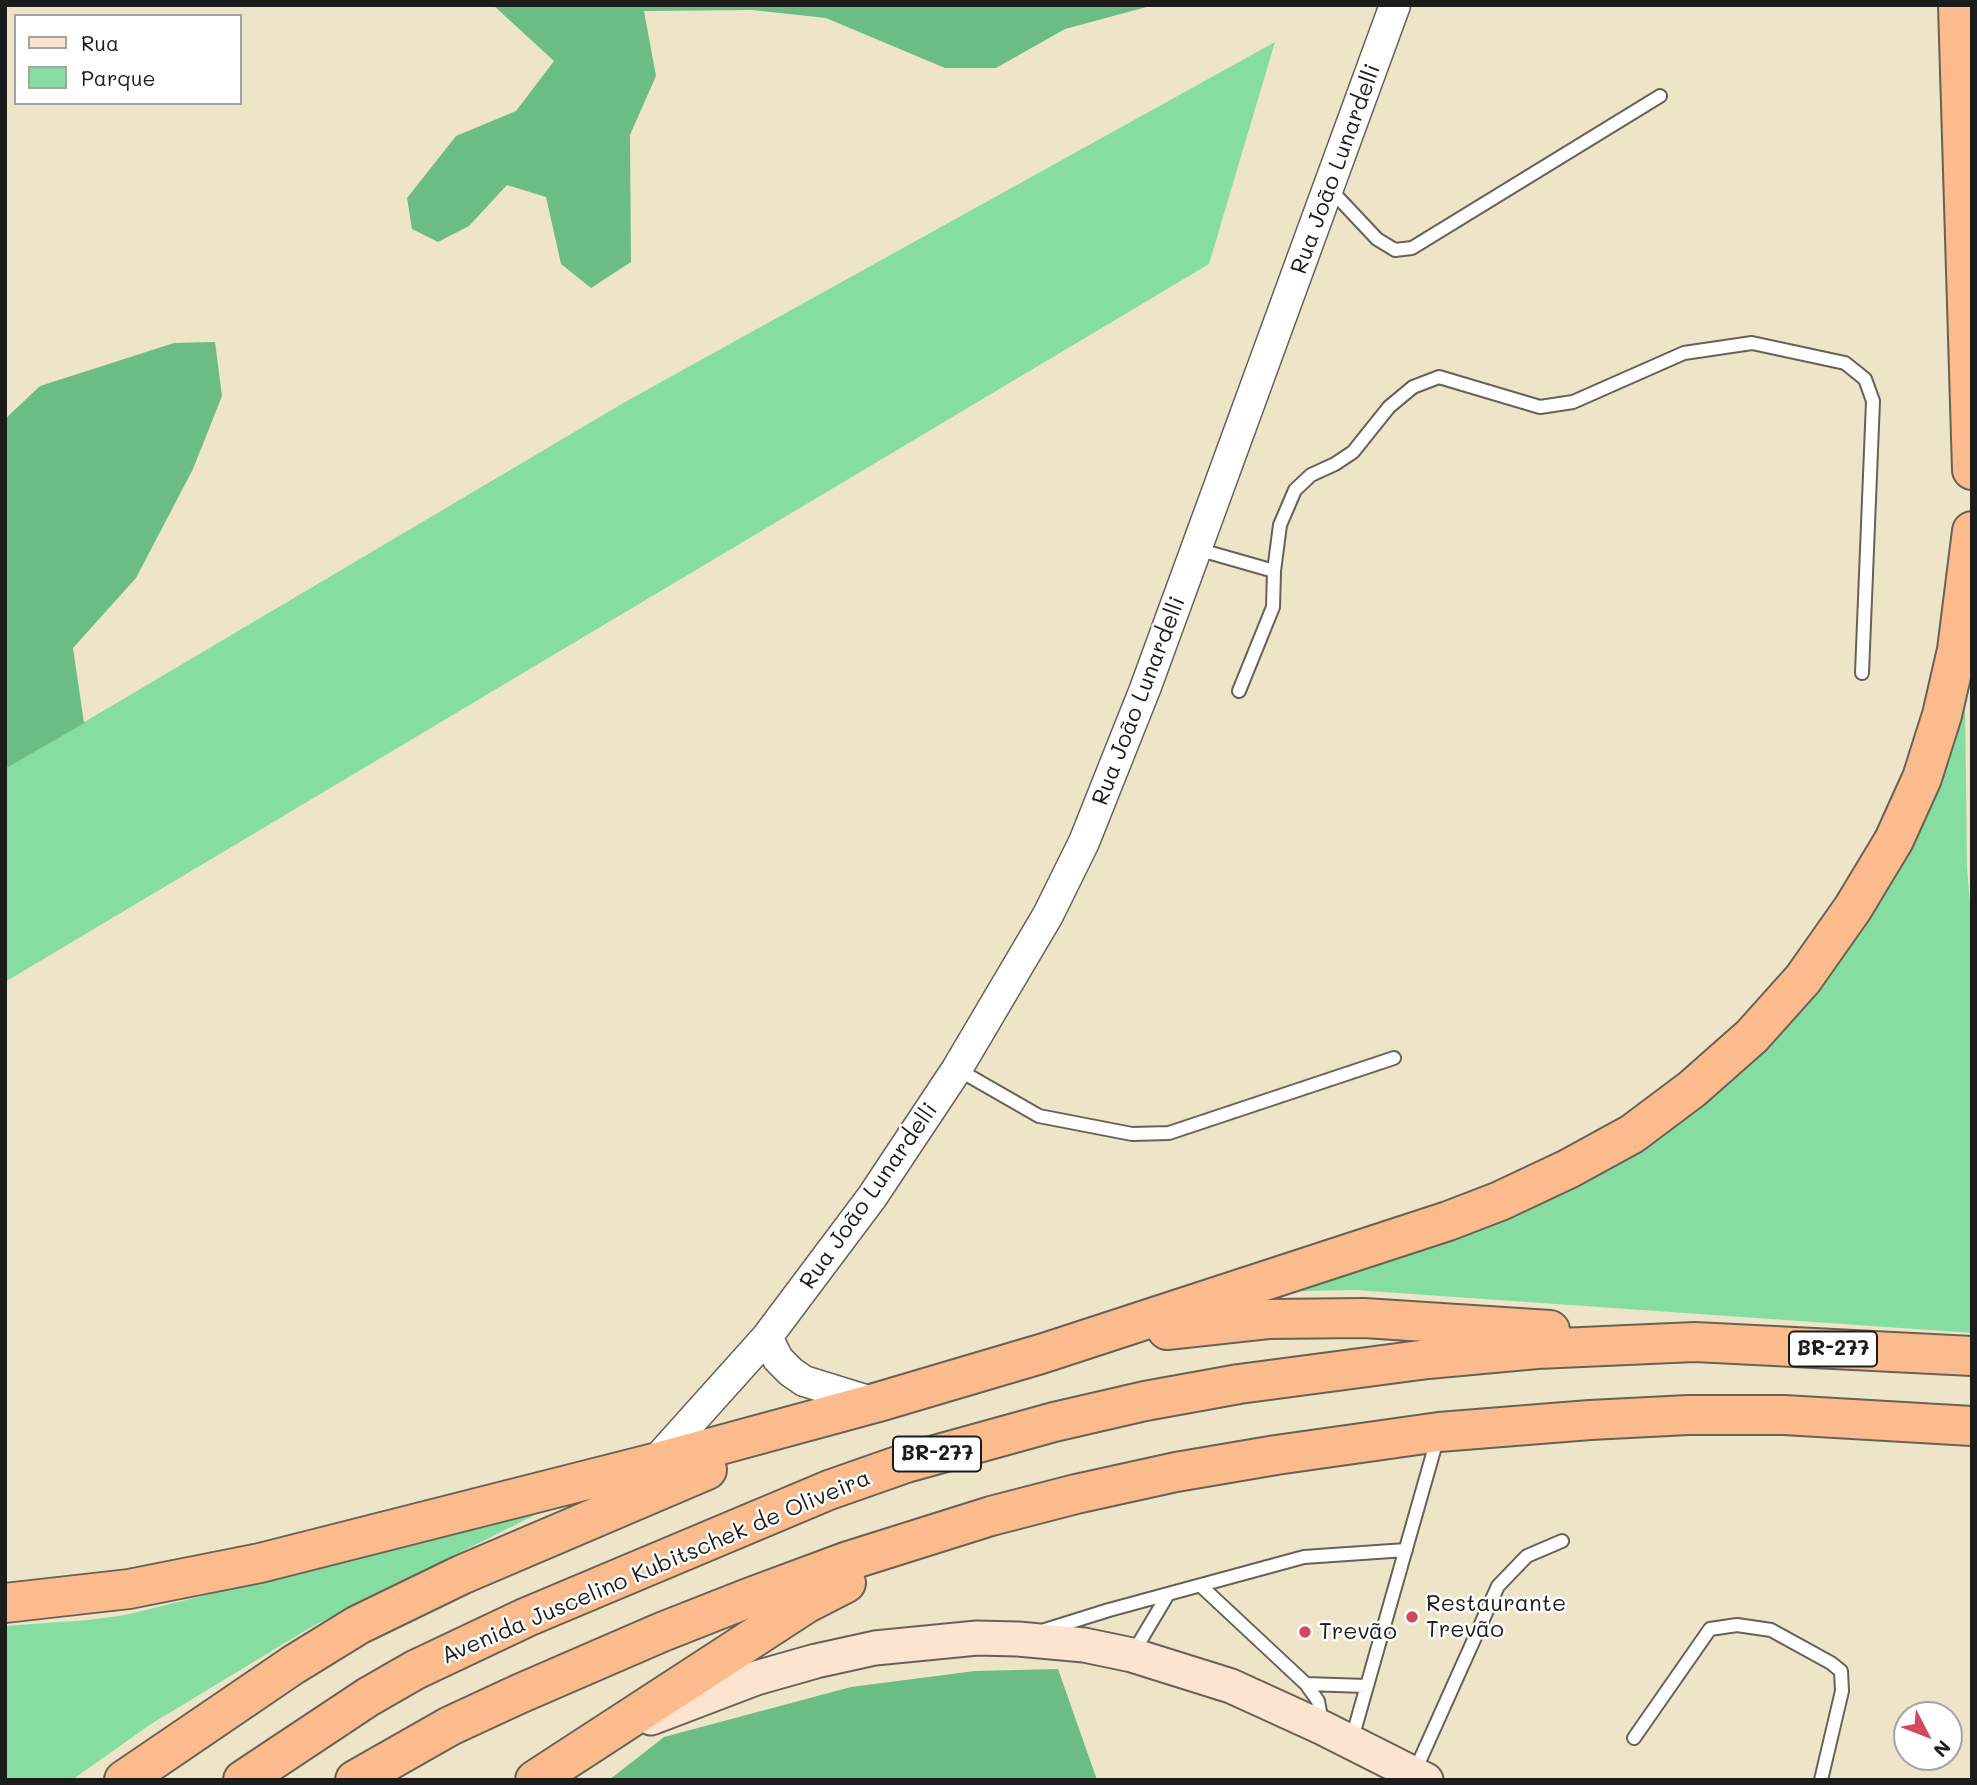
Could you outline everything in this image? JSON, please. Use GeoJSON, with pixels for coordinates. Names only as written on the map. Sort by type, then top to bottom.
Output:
{"type":"FeatureCollection","features":[{"type":"Feature","properties":{"kind":"highway"},"geometry":{"type":"LineString","coordinates":[[1958,5],[1972,470]]}},
{"type":"Feature","properties":{"kind":"highway"},"geometry":{"type":"LineString","coordinates":[[5,1603],[116,1591],[198,1577],[654,1463],[875,1402],[1044,1353],[1448,1221],[1568,1170],[1632,1134],[1692,1089],[1752,1036],[1803,979],[1853,908],[1894,840],[1922,778],[1942,715],[1956,650],[1972,531]]}},
{"type":"Feature","properties":{"kind":"highway"},"geometry":{"type":"LineString","coordinates":[[1044,1353],[1179,1328],[1268,1319],[1364,1318],[1453,1322],[1695,1342]]}},
{"type":"Feature","properties":{"kind":"highway","name":"Avenida Juscelino Kubitschek de Oliveira"},"geometry":{"type":"LineString","coordinates":[[243,1780],[369,1697],[470,1642],[829,1490],[918,1460],[1067,1419],[1239,1384],[1428,1359],[1537,1349],[1695,1342],[1972,1356]]}},
{"type":"Feature","properties":{"kind":"highway"},"geometry":{"type":"LineString","coordinates":[[124,1780],[282,1671],[368,1619],[461,1575],[662,1488],[875,1402]]}},
{"type":"Feature","properties":{"kind":"highway"},"geometry":{"type":"LineString","coordinates":[[355,1780],[450,1726],[519,1693],[662,1632],[848,1561],[991,1516],[1176,1472],[1439,1432],[1590,1419],[1784,1415],[1972,1426]]}},
{"type":"Feature","properties":{"kind":"highway"},"geometry":{"type":"LineString","coordinates":[[535,1780],[819,1596],[991,1516]]}},
{"type":"Feature","properties":{"kind":"highway"},"geometry":{"type":"LineString","coordinates":[[557,1780],[600,1739]]}},
{"type":"Feature","properties":{"kind":"main road"},"geometry":{"type":"LineString","coordinates":[[600,1739],[697,1699],[816,1661],[875,1648],[928,1642],[977,1638],[1018,1639],[1084,1645],[1132,1655],[1231,1686],[1420,1776]]}},
{"type":"Feature","properties":{"kind":"street","name":"Rua João Lunardelli"},"geometry":{"type":"LineString","coordinates":[[654,1463],[767,1337],[872,1197],[957,1069],[1041,926],[1084,842],[1141,701],[1395,5]]}},
{"type":"Feature","properties":{"kind":"street"},"geometry":{"type":"LineString","coordinates":[[767,1337],[778,1359],[790,1372],[804,1381],[875,1402]]}},
{"type":"Feature","properties":{"kind":"lane"},"geometry":{"type":"LineString","coordinates":[[1329,188],[1377,239],[1395,250],[1412,248],[1660,96]]}},
{"type":"Feature","properties":{"kind":"lane"},"geometry":{"type":"LineString","coordinates":[[1238,691],[1273,607],[1280,525],[1295,490],[1311,475],[1353,452],[1389,407],[1413,387],[1439,377],[1539,407],[1573,402],[1684,353],[1752,342],[1845,363],[1865,379],[1873,401],[1862,673]]}},
{"type":"Feature","properties":{"kind":"lane"},"geometry":{"type":"LineString","coordinates":[[1197,549],[1274,571]]}},
{"type":"Feature","properties":{"kind":"lane"},"geometry":{"type":"LineString","coordinates":[[957,1069],[1039,1116],[1132,1134],[1169,1133],[1394,1058]]}},
{"type":"Feature","properties":{"kind":"lane"},"geometry":{"type":"LineString","coordinates":[[1337,1735],[1366,1686],[1439,1432]]}},
{"type":"Feature","properties":{"kind":"lane"},"geometry":{"type":"LineString","coordinates":[[1420,1776],[1498,1586],[1527,1556],[1562,1541]]}},
{"type":"Feature","properties":{"kind":"lane"},"geometry":{"type":"LineString","coordinates":[[1018,1639],[1109,1610],[1304,1557],[1405,1550]]}},
{"type":"Feature","properties":{"kind":"lane"},"geometry":{"type":"LineString","coordinates":[[1201,1586],[1306,1684],[1337,1735]]}},
{"type":"Feature","properties":{"kind":"lane"},"geometry":{"type":"LineString","coordinates":[[1132,1655],[1167,1596]]}},
{"type":"Feature","properties":{"kind":"lane"},"geometry":{"type":"LineString","coordinates":[[1634,1738],[1710,1629],[1738,1625],[1772,1630],[1831,1662],[1841,1671],[1842,1691],[1821,1780]]}},
{"type":"Feature","properties":{"kind":"lane"},"geometry":{"type":"LineString","coordinates":[[1306,1684],[1366,1686]]}},
{"type":"Feature","properties":{"kind":"green space"},"geometry":{"type":"Polygon","coordinates":[[[493,5],[1154,5],[1065,29],[996,68],[945,68],[826,18],[752,10],[644,11],[656,76],[630,135],[631,262],[591,288],[561,264],[546,197],[507,185],[469,226],[438,242],[412,229],[407,198],[456,136],[516,111],[554,61],[493,5]]]}},
{"type":"Feature","properties":{"kind":"green space"},"geometry":{"type":"Polygon","coordinates":[[[1275,42],[1209,264],[5,982],[5,769],[625,402],[1275,42]]]}},
{"type":"Feature","properties":{"kind":"green space"},"geometry":{"type":"Polygon","coordinates":[[[215,342],[222,396],[193,469],[136,578],[73,648],[84,723],[5,769],[5,419],[40,386],[174,343],[215,342]]]}},
{"type":"Feature","properties":{"kind":"green space"},"geometry":{"type":"Polygon","coordinates":[[[1965,698],[1967,867],[1972,928],[1972,1333],[1355,1290],[1262,1292],[1714,1090],[1965,698]]]}},
{"type":"Feature","properties":{"kind":"green space"},"geometry":{"type":"Polygon","coordinates":[[[537,1514],[313,1626],[151,1724],[72,1780],[5,1780],[5,1626],[125,1615],[537,1514]]]}},
{"type":"Feature","properties":{"kind":"green space"},"geometry":{"type":"Polygon","coordinates":[[[1058,1669],[1097,1780],[609,1780],[664,1737],[851,1687],[975,1671],[1058,1669]]]}},
{"type":"Feature","properties":{"kind":"place","name":"Restaurante Trevão"},"geometry":{"type":"Point","coordinates":[1412,1617]}},
{"type":"Feature","properties":{"kind":"place","name":"Trevão"},"geometry":{"type":"Point","coordinates":[1305,1632]}}]}
